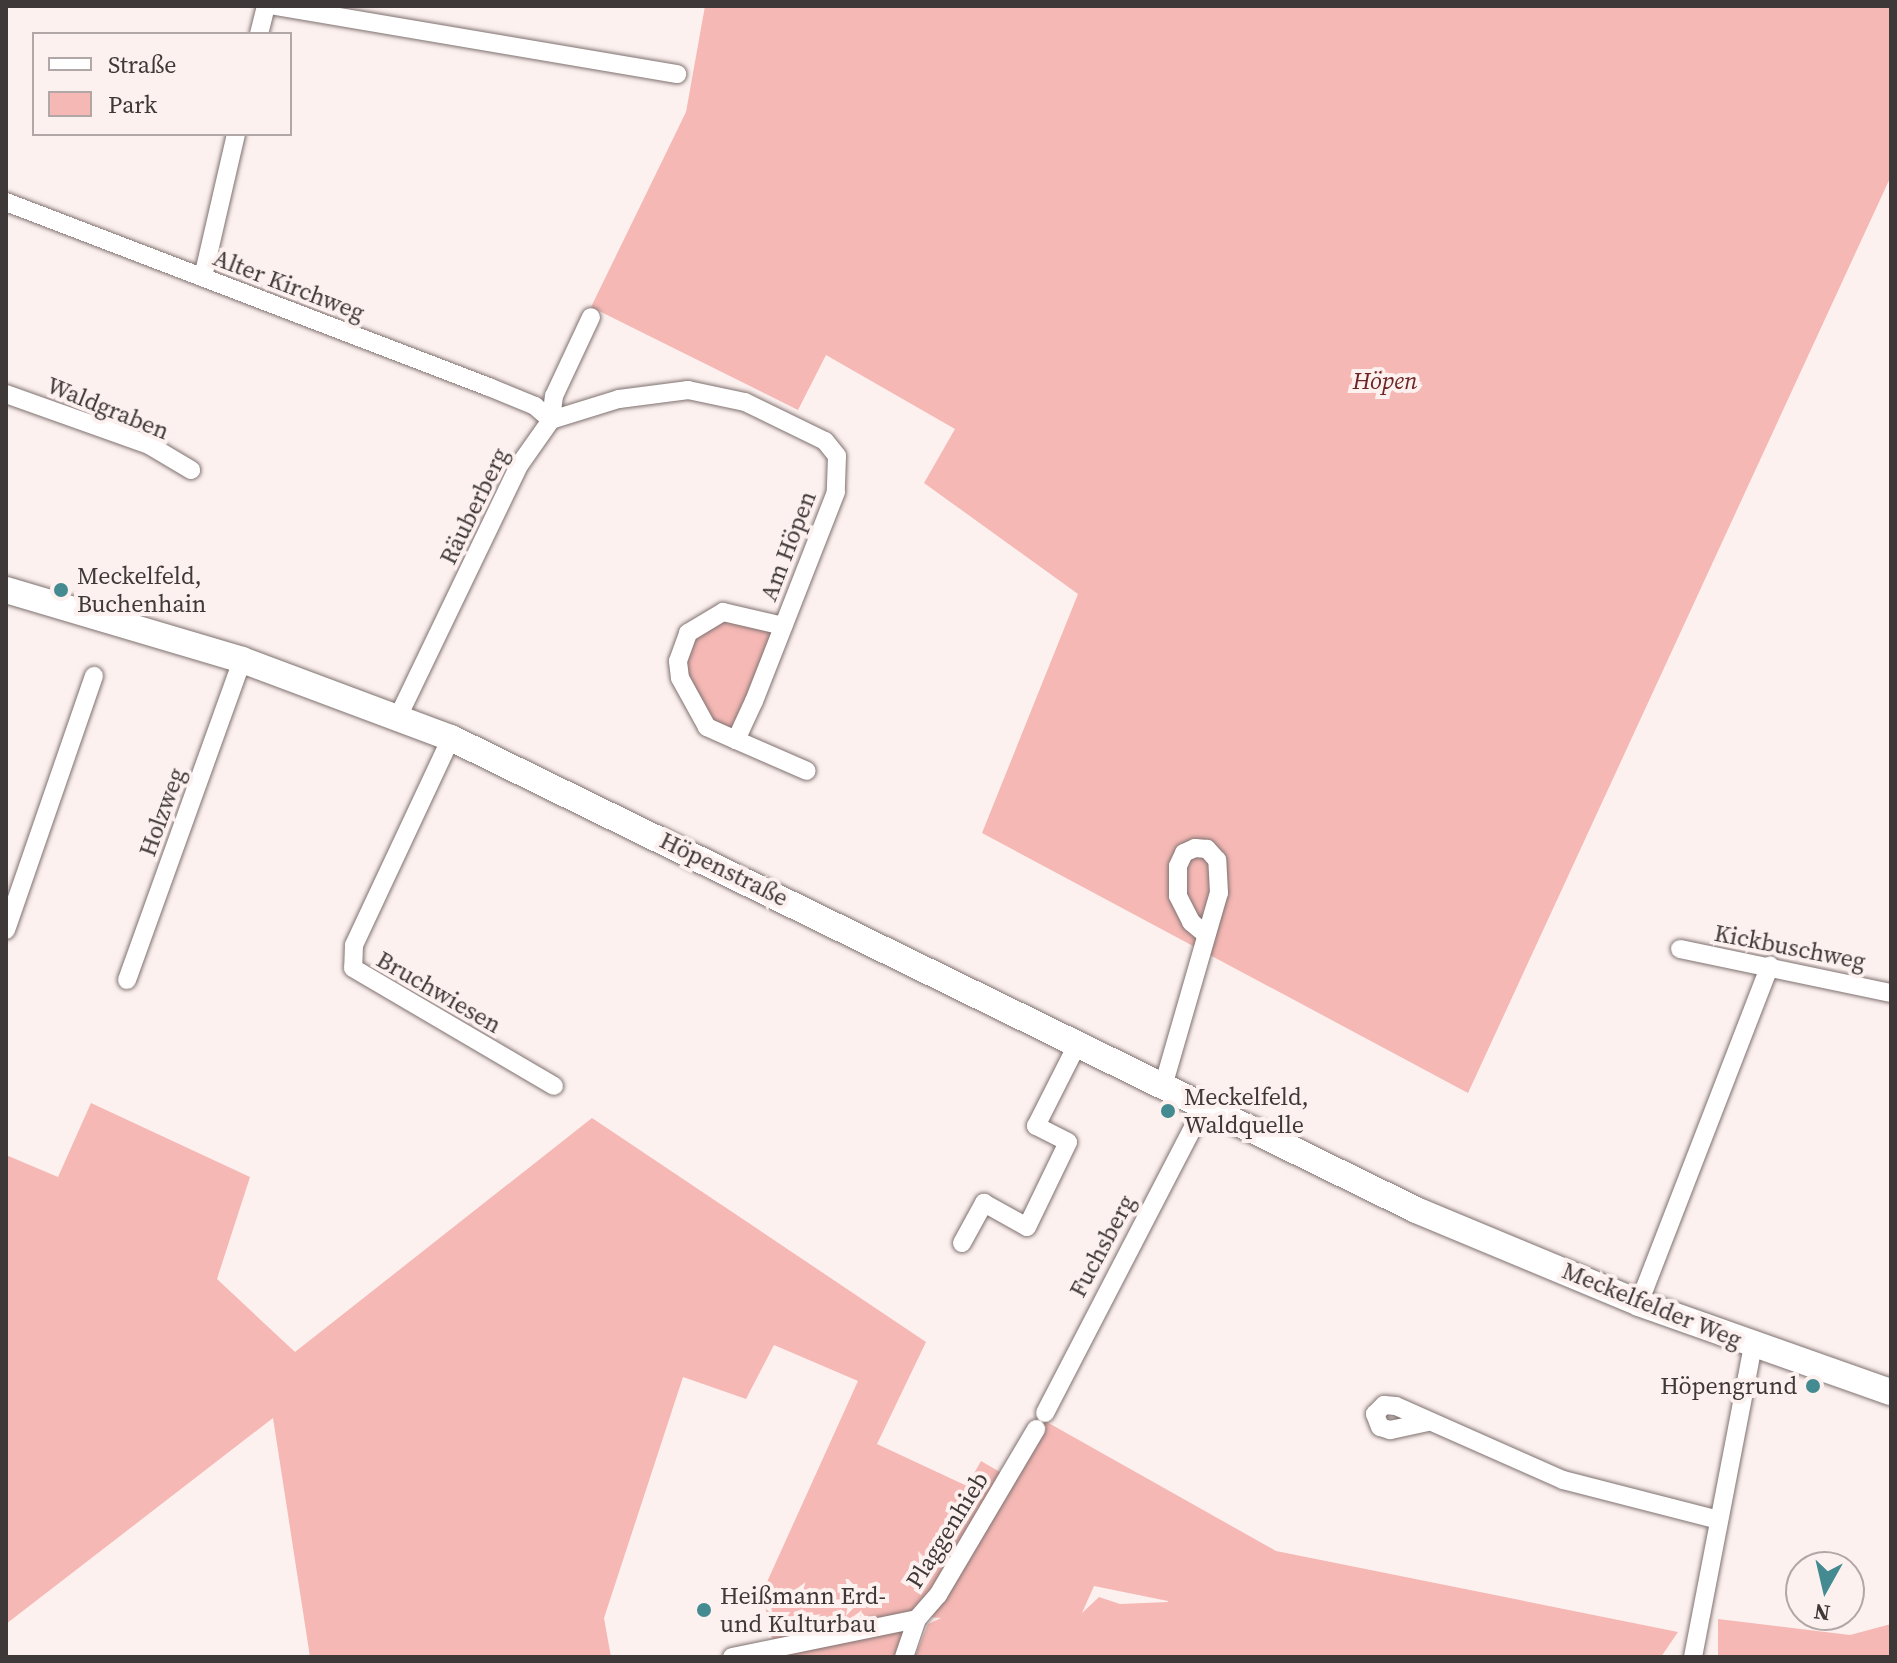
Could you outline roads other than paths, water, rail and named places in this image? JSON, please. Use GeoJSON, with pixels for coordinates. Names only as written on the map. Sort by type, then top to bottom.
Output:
{"type":"FeatureCollection","features":[{"type":"Feature","properties":{"kind":"main road","name":"Höpenstraße"},"geometry":{"type":"LineString","coordinates":[[6,590],[242,660],[451,738],[1079,1041],[1416,1210]]}},
{"type":"Feature","properties":{"kind":"main road","name":"Meckelfelder Weg"},"geometry":{"type":"LineString","coordinates":[[1416,1210],[1639,1303],[1753,1346],[1891,1392]]}},
{"type":"Feature","properties":{"kind":"street"},"geometry":{"type":"LineString","coordinates":[[260,32],[266,6]]}},
{"type":"Feature","properties":{"kind":"street"},"geometry":{"type":"LineString","coordinates":[[275,6],[677,74]]}},
{"type":"Feature","properties":{"kind":"street"},"geometry":{"type":"LineString","coordinates":[[203,277],[236,136]]}},
{"type":"Feature","properties":{"kind":"street","name":"Alter Kirchweg"},"geometry":{"type":"LineString","coordinates":[[6,202],[489,387],[535,406],[551,420]]}},
{"type":"Feature","properties":{"kind":"street","name":"Räuberberg"},"geometry":{"type":"LineString","coordinates":[[398,717],[520,464],[551,420],[554,396],[591,317]]}},
{"type":"Feature","properties":{"kind":"street","name":"Am Höpen"},"geometry":{"type":"LineString","coordinates":[[551,420],[619,399],[688,390],[745,402],[825,441],[837,456],[836,492],[736,740]]}},
{"type":"Feature","properties":{"kind":"street","name":"Waldgraben"},"geometry":{"type":"LineString","coordinates":[[6,394],[149,445],[191,470]]}},
{"type":"Feature","properties":{"kind":"street","name":"Am Höpen"},"geometry":{"type":"LineString","coordinates":[[783,626],[723,612],[688,633],[678,661],[691,706],[707,727],[807,771]]}},
{"type":"Feature","properties":{"kind":"street","name":"Holzweg"},"geometry":{"type":"LineString","coordinates":[[127,980],[242,660]]}},
{"type":"Feature","properties":{"kind":"street"},"geometry":{"type":"LineString","coordinates":[[6,930],[94,676]]}},
{"type":"Feature","properties":{"kind":"street","name":"Bruchwiesen"},"geometry":{"type":"LineString","coordinates":[[451,738],[354,945],[353,968],[554,1086]]}},
{"type":"Feature","properties":{"kind":"street"},"geometry":{"type":"LineString","coordinates":[[1164,1083],[1204,933]]}},
{"type":"Feature","properties":{"kind":"street","name":"Kickbuschweg"},"geometry":{"type":"LineString","coordinates":[[1680,949],[1891,993]]}},
{"type":"Feature","properties":{"kind":"street"},"geometry":{"type":"LineString","coordinates":[[1639,1303],[1770,966]]}},
{"type":"Feature","properties":{"kind":"street"},"geometry":{"type":"LineString","coordinates":[[962,1243],[984,1203],[1027,1227],[1068,1142],[1036,1126],[1079,1041]]}},
{"type":"Feature","properties":{"kind":"street","name":"Fuchsberg"},"geometry":{"type":"LineString","coordinates":[[1040,1421],[1205,1104]]}},
{"type":"Feature","properties":{"kind":"street"},"geometry":{"type":"LineString","coordinates":[[1693,1657],[1753,1346]]}},
{"type":"Feature","properties":{"kind":"street","name":"Plaggenhieb"},"geometry":{"type":"LineString","coordinates":[[904,1657],[917,1619],[938,1595],[1040,1421]]}},
{"type":"Feature","properties":{"kind":"street"},"geometry":{"type":"LineString","coordinates":[[1428,1422],[1599,1493],[1719,1520]]}},
{"type":"Feature","properties":{"kind":"street"},"geometry":{"type":"LineString","coordinates":[[732,1657],[917,1619]]}},
{"type":"Feature","properties":{"kind":"place","name":"Meckelfeld, Buchenhain"},"geometry":{"type":"Point","coordinates":[61,590]}},
{"type":"Feature","properties":{"kind":"place","name":"Meckelfeld, Waldquelle"},"geometry":{"type":"Point","coordinates":[1168,1111]}},
{"type":"Feature","properties":{"kind":"place","name":"Höpengrund"},"geometry":{"type":"Point","coordinates":[1813,1386]}},
{"type":"Feature","properties":{"kind":"place","name":"Heißmann Erd- und Kulturbau"},"geometry":{"type":"Point","coordinates":[704,1610]}},
{"type":"Feature","properties":{"kind":"park label","name":"Höpen"},"geometry":{"type":"Point","coordinates":[1385,381]}}]}
